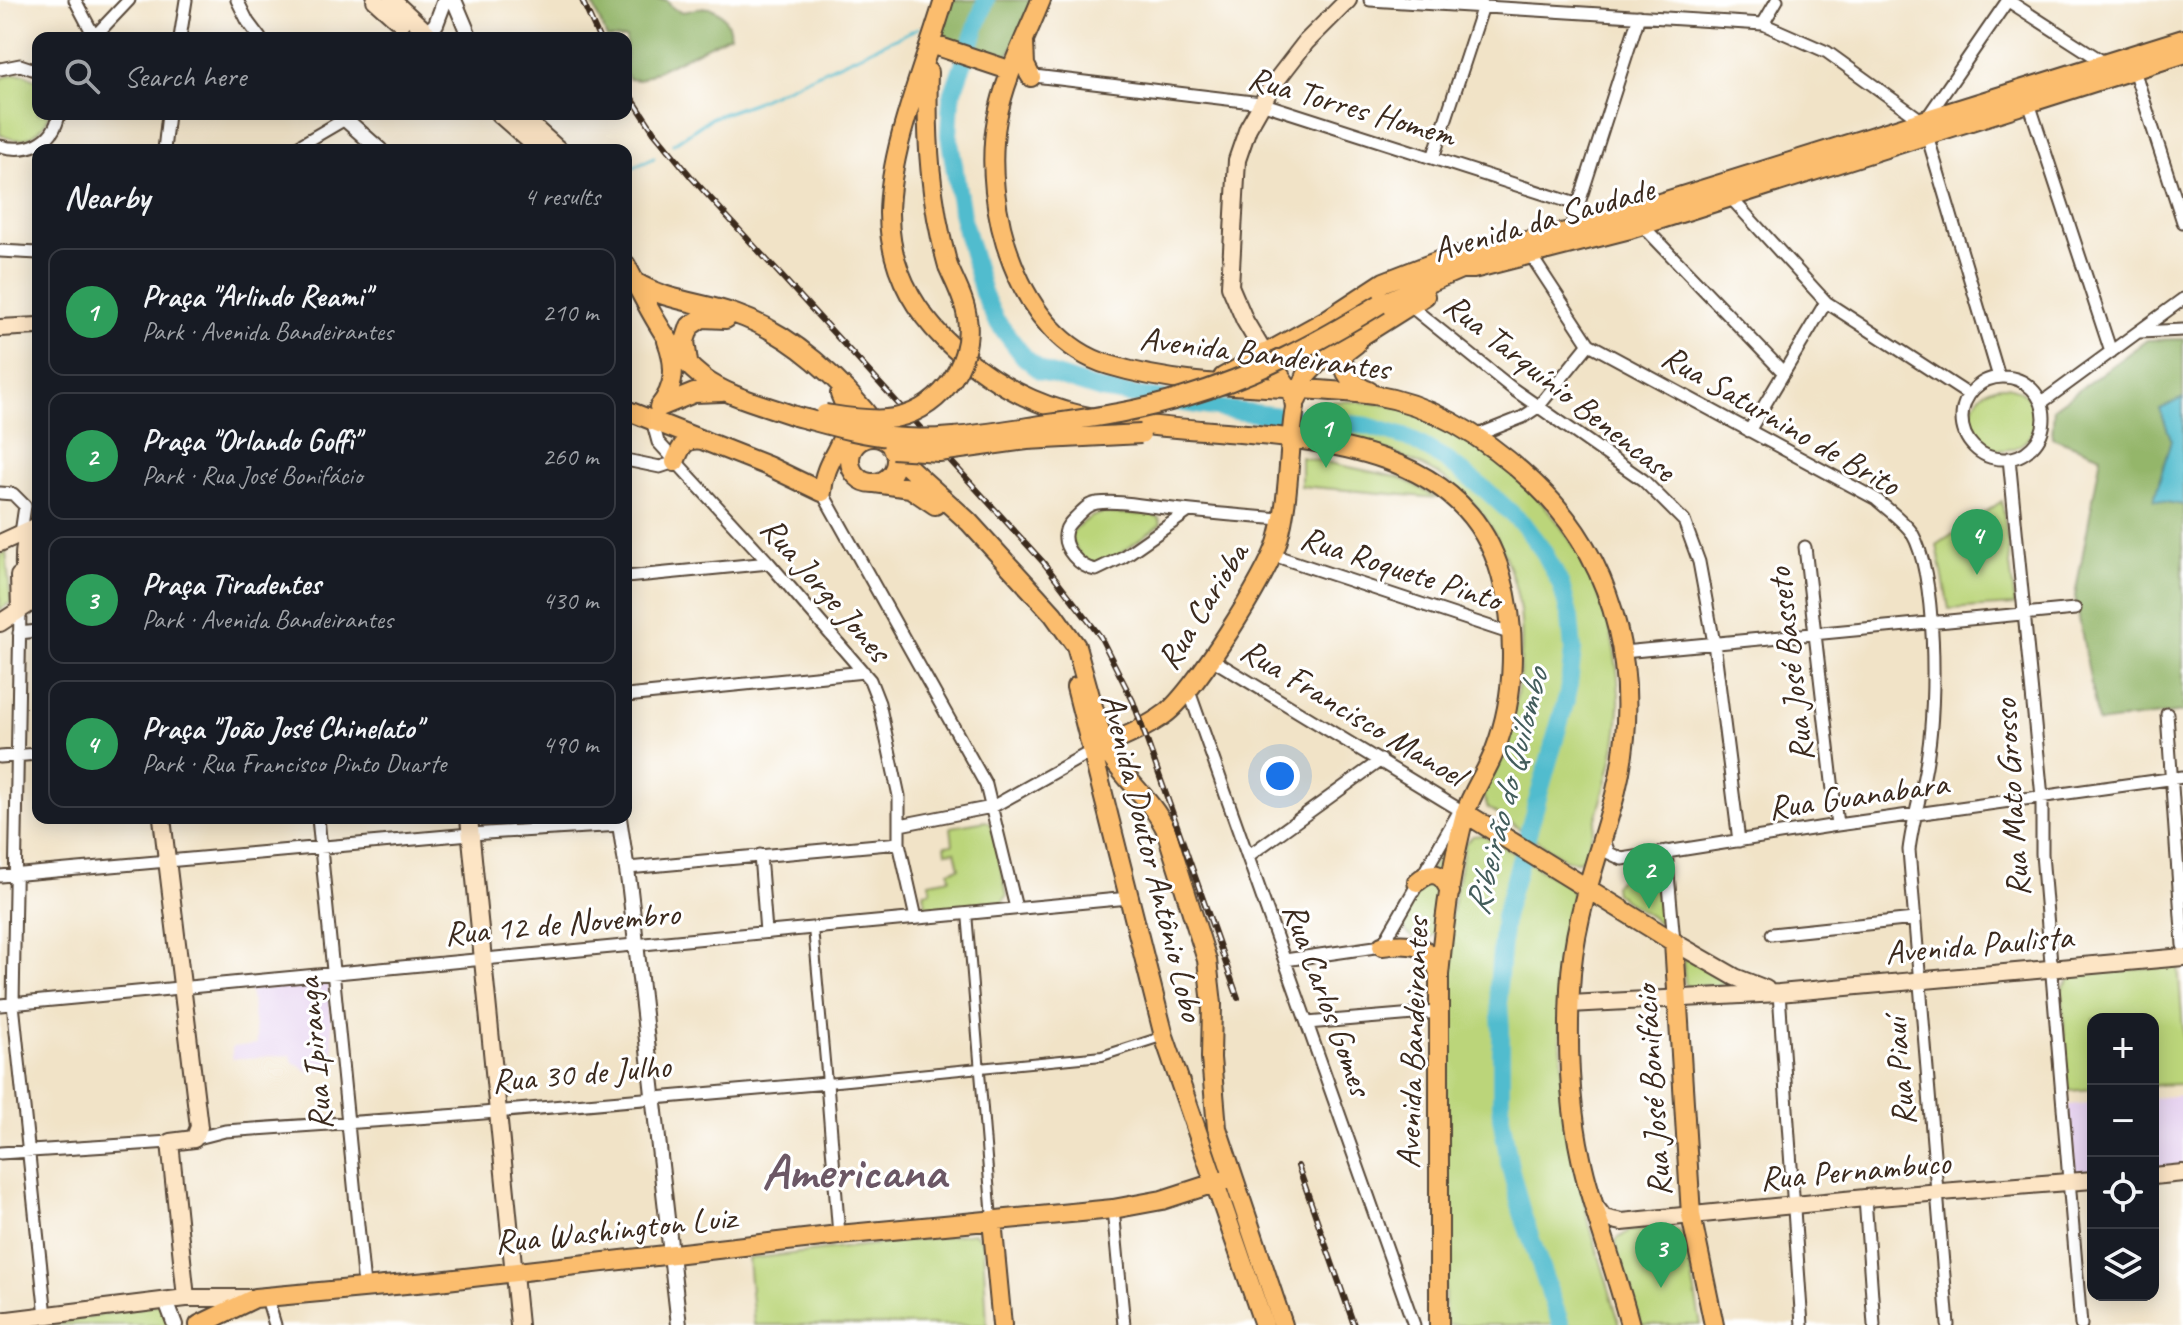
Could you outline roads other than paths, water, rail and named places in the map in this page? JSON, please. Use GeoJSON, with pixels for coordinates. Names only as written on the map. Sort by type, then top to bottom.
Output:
{"type":"FeatureCollection","features":[{"type":"Feature","properties":{"kind":"main road"},"geometry":{"type":"LineString","coordinates":[[375,0],[424,32]]}},
{"type":"Feature","properties":{"kind":"main road"},"geometry":{"type":"LineString","coordinates":[[392,0],[425,32]]}},
{"type":"Feature","properties":{"kind":"main road","name":"Avenida Bandeirantes"},"geometry":{"type":"LineString","coordinates":[[944,0],[899,150],[889,209],[895,261],[904,284],[930,324],[982,371],[1018,393],[1068,413],[1133,423],[1291,436],[1382,458],[1431,481],[1456,497],[1478,523],[1496,555],[1512,634],[1510,685],[1495,750],[1463,812],[1439,975],[1439,1325]]}},
{"type":"Feature","properties":{"kind":"main road","name":"Avenida Bandeirantes"},"geometry":{"type":"LineString","coordinates":[[1041,0],[1009,70],[996,122],[994,183],[998,211],[1013,265],[1036,310],[1065,342],[1083,355],[1138,373],[1295,399],[1391,398],[1435,413],[1475,436],[1523,472],[1553,502],[1580,536],[1599,569],[1623,652],[1628,691],[1627,732],[1619,775],[1573,942],[1571,1089],[1576,1129],[1593,1202],[1630,1325]]}},
{"type":"Feature","properties":{"kind":"main road"},"geometry":{"type":"LineString","coordinates":[[1348,0],[1294,56],[1261,103],[1248,128],[1237,160],[1229,273],[1234,298],[1264,353],[1295,399],[1311,369],[1338,349],[1367,334]]}},
{"type":"Feature","properties":{"kind":"main road","name":"Avenida da Saudade"},"geometry":{"type":"LineString","coordinates":[[1469,262],[1530,254],[1642,225],[1925,129],[2105,63],[2183,39]]}},
{"type":"Feature","properties":{"kind":"main road"},"geometry":{"type":"LineString","coordinates":[[1024,40],[1025,65],[1031,77]]}},
{"type":"Feature","properties":{"kind":"main road"},"geometry":{"type":"LineString","coordinates":[[796,412],[889,419],[922,408],[940,394],[961,363],[967,339],[964,306],[936,225],[931,183],[927,120],[930,48],[957,52],[1009,70]]}},
{"type":"Feature","properties":{"kind":"main road","name":"Avenida da Saudade"},"geometry":{"type":"LineString","coordinates":[[1395,302],[1469,262],[1925,129],[2029,103],[2183,54]]}},
{"type":"Feature","properties":{"kind":"main road"},"geometry":{"type":"LineString","coordinates":[[506,120],[533,144]]}},
{"type":"Feature","properties":{"kind":"main road"},"geometry":{"type":"LineString","coordinates":[[526,120],[552,144]]}},
{"type":"Feature","properties":{"kind":"main road"},"geometry":{"type":"LineString","coordinates":[[1200,382],[1226,376],[1326,320],[1384,282],[1454,255],[1469,262]]}},
{"type":"Feature","properties":{"kind":"main road"},"geometry":{"type":"LineString","coordinates":[[632,276],[661,327],[688,362],[702,377],[734,394]]}},
{"type":"Feature","properties":{"kind":"main road","name":"Avenida Doutor Antônio Lobo"},"geometry":{"type":"LineString","coordinates":[[635,282],[669,299],[737,314],[782,338],[858,402],[915,474],[969,522],[1053,614],[1076,646],[1129,898],[1164,1036],[1225,1180],[1276,1324]]}},
{"type":"Feature","properties":{"kind":"main road"},"geometry":{"type":"LineString","coordinates":[[1391,398],[1362,388],[1349,378],[1344,368],[1343,354],[1367,334],[1395,302]]}},
{"type":"Feature","properties":{"kind":"main road"},"geometry":{"type":"LineString","coordinates":[[656,413],[704,391],[734,394],[866,434],[914,439],[968,436],[1108,415],[1182,398],[1257,372],[1395,302]]}},
{"type":"Feature","properties":{"kind":"main road"},"geometry":{"type":"LineString","coordinates":[[688,362],[685,341],[690,326],[702,318],[720,318],[750,328],[802,362],[840,394],[857,421],[857,443],[850,463],[856,475],[872,482],[883,480],[893,470],[895,455],[891,445],[873,437],[857,443]]}},
{"type":"Feature","properties":{"kind":"main road"},"geometry":{"type":"LineString","coordinates":[[1326,320],[1311,334],[1311,345],[1323,352],[1338,349]]}},
{"type":"Feature","properties":{"kind":"main road"},"geometry":{"type":"LineString","coordinates":[[0,328],[32,326]]}},
{"type":"Feature","properties":{"kind":"main road"},"geometry":{"type":"LineString","coordinates":[[656,413],[670,391],[674,375],[670,351],[661,327]]}},
{"type":"Feature","properties":{"kind":"main road"},"geometry":{"type":"LineString","coordinates":[[823,484],[833,456],[843,440],[848,417],[840,394]]}},
{"type":"Feature","properties":{"kind":"main road","name":"Rua Carioba"},"geometry":{"type":"LineString","coordinates":[[1098,748],[1166,714],[1189,691],[1261,578],[1273,555],[1282,519],[1295,399]]}},
{"type":"Feature","properties":{"kind":"main road","name":"Avenida Doutor Antônio Lobo"},"geometry":{"type":"LineString","coordinates":[[632,411],[656,413],[703,440],[823,484],[847,480],[910,488],[927,498],[1043,620],[1072,668],[1098,748],[1157,810],[1199,926],[1212,1004],[1211,1058],[1225,1180]]}},
{"type":"Feature","properties":{"kind":"main road"},"geometry":{"type":"LineString","coordinates":[[796,412],[865,444],[916,451],[960,450],[1069,437],[1219,431]]}},
{"type":"Feature","properties":{"kind":"main road"},"geometry":{"type":"LineString","coordinates":[[675,462],[683,443],[691,439],[703,440]]}},
{"type":"Feature","properties":{"kind":"main road"},"geometry":{"type":"LineString","coordinates":[[833,456],[833,471],[847,480]]}},
{"type":"Feature","properties":{"kind":"main road"},"geometry":{"type":"LineString","coordinates":[[0,543],[32,528]]}},
{"type":"Feature","properties":{"kind":"main road"},"geometry":{"type":"LineString","coordinates":[[32,531],[26,542],[24,582],[32,593]]}},
{"type":"Feature","properties":{"kind":"main road"},"geometry":{"type":"LineString","coordinates":[[20,610],[21,533]]}},
{"type":"Feature","properties":{"kind":"main road"},"geometry":{"type":"LineString","coordinates":[[0,623],[32,601]]}},
{"type":"Feature","properties":{"kind":"main road"},"geometry":{"type":"LineString","coordinates":[[1463,812],[1674,942]]}},
{"type":"Feature","properties":{"kind":"main road"},"geometry":{"type":"LineString","coordinates":[[162,824],[199,1127],[194,1139]]}},
{"type":"Feature","properties":{"kind":"main road"},"geometry":{"type":"LineString","coordinates":[[469,826],[519,1325]]}},
{"type":"Feature","properties":{"kind":"main road"},"geometry":{"type":"LineString","coordinates":[[1417,882],[1428,874],[1437,874],[1444,878],[1450,892]]}},
{"type":"Feature","properties":{"kind":"main road"},"geometry":{"type":"LineString","coordinates":[[1581,911],[1595,902],[1611,902]]}},
{"type":"Feature","properties":{"kind":"main road","name":"Avenida Paulista"},"geometry":{"type":"LineString","coordinates":[[1674,942],[1747,983],[1779,993]]}},
{"type":"Feature","properties":{"kind":"main road","name":"Rua José Bonifácio"},"geometry":{"type":"LineString","coordinates":[[1674,942],[1691,1215],[1714,1325]]}},
{"type":"Feature","properties":{"kind":"main road"},"geometry":{"type":"LineString","coordinates":[[1382,946],[1407,943],[1423,947],[1433,958],[1439,975]]}},
{"type":"Feature","properties":{"kind":"main road","name":"Avenida Paulista"},"geometry":{"type":"LineString","coordinates":[[1570,1004],[1779,993],[2183,957]]}},
{"type":"Feature","properties":{"kind":"main road","name":"Rua 30 de Julho"},"geometry":{"type":"LineString","coordinates":[[170,1142],[194,1139]]}},
{"type":"Feature","properties":{"kind":"main road"},"geometry":{"type":"LineString","coordinates":[[170,1142],[186,1298]]}},
{"type":"Feature","properties":{"kind":"main road"},"geometry":{"type":"LineString","coordinates":[[2159,1175],[2183,1173]]}},
{"type":"Feature","properties":{"kind":"main road","name":"Rua Washington Luiz"},"geometry":{"type":"LineString","coordinates":[[0,1321],[46,1321],[186,1298],[261,1298],[514,1273],[839,1235],[1113,1209],[1162,1200],[1225,1180]]}},
{"type":"Feature","properties":{"kind":"main road","name":"Rua Pernambuco"},"geometry":{"type":"LineString","coordinates":[[1622,1222],[2087,1181]]}},
{"type":"Feature","properties":{"kind":"main road"},"geometry":{"type":"LineString","coordinates":[[1593,1202],[1604,1218],[1622,1222]]}},
{"type":"Feature","properties":{"kind":"main road"},"geometry":{"type":"LineString","coordinates":[[992,1220],[1002,1325]]}},
{"type":"Feature","properties":{"kind":"main road"},"geometry":{"type":"LineString","coordinates":[[1607,1247],[1608,1232],[1622,1222]]}},
{"type":"Feature","properties":{"kind":"main road"},"geometry":{"type":"LineString","coordinates":[[199,1325],[261,1298]]}},
{"type":"Feature","properties":{"kind":"street"},"geometry":{"type":"LineString","coordinates":[[75,0],[91,32]]}},
{"type":"Feature","properties":{"kind":"street"},"geometry":{"type":"LineString","coordinates":[[99,32],[129,0]]}},
{"type":"Feature","properties":{"kind":"street"},"geometry":{"type":"LineString","coordinates":[[181,32],[186,0]]}},
{"type":"Feature","properties":{"kind":"street"},"geometry":{"type":"LineString","coordinates":[[237,0],[256,32]]}},
{"type":"Feature","properties":{"kind":"street"},"geometry":{"type":"LineString","coordinates":[[428,32],[445,0]]}},
{"type":"Feature","properties":{"kind":"street"},"geometry":{"type":"LineString","coordinates":[[454,0],[466,32]]}},
{"type":"Feature","properties":{"kind":"street"},"geometry":{"type":"LineString","coordinates":[[1370,0],[1483,6],[1544,5],[1639,16],[1763,24],[1827,52],[1925,129],[1999,377]]}},
{"type":"Feature","properties":{"kind":"street"},"geometry":{"type":"LineString","coordinates":[[1763,24],[1777,0]]}},
{"type":"Feature","properties":{"kind":"street"},"geometry":{"type":"LineString","coordinates":[[1925,129],[2008,0],[2105,63]]}},
{"type":"Feature","properties":{"kind":"street"},"geometry":{"type":"LineString","coordinates":[[1433,158],[1483,6]]}},
{"type":"Feature","properties":{"kind":"street"},"geometry":{"type":"LineString","coordinates":[[1570,231],[1639,16]]}},
{"type":"Feature","properties":{"kind":"street"},"geometry":{"type":"LineString","coordinates":[[433,32],[454,25],[462,32]]}},
{"type":"Feature","properties":{"kind":"street"},"geometry":{"type":"LineString","coordinates":[[0,69],[20,65],[32,69]]}},
{"type":"Feature","properties":{"kind":"street","name":"Rua Torres Homem"},"geometry":{"type":"LineString","coordinates":[[1009,70],[1031,77],[1261,103],[1579,205]]}},
{"type":"Feature","properties":{"kind":"street"},"geometry":{"type":"LineString","coordinates":[[2134,70],[2183,222]]}},
{"type":"Feature","properties":{"kind":"street"},"geometry":{"type":"LineString","coordinates":[[2029,103],[2111,352]]}},
{"type":"Feature","properties":{"kind":"street"},"geometry":{"type":"LineString","coordinates":[[38,144],[51,134],[57,120]]}},
{"type":"Feature","properties":{"kind":"street"},"geometry":{"type":"LineString","coordinates":[[163,144],[167,120]]}},
{"type":"Feature","properties":{"kind":"street"},"geometry":{"type":"LineString","coordinates":[[301,144],[339,120]]}},
{"type":"Feature","properties":{"kind":"street"},"geometry":{"type":"LineString","coordinates":[[349,120],[374,144]]}},
{"type":"Feature","properties":{"kind":"street"},"geometry":{"type":"LineString","coordinates":[[0,146],[14,149],[32,146]]}},
{"type":"Feature","properties":{"kind":"street"},"geometry":{"type":"LineString","coordinates":[[1730,197],[1826,302],[1969,395]]}},
{"type":"Feature","properties":{"kind":"street"},"geometry":{"type":"LineString","coordinates":[[1642,225],[1784,373]]}},
{"type":"Feature","properties":{"kind":"street"},"geometry":{"type":"LineString","coordinates":[[0,251],[32,253]]}},
{"type":"Feature","properties":{"kind":"street","name":"Rua Saturnino de Brito"},"geometry":{"type":"LineString","coordinates":[[1530,254],[1589,344],[1876,499],[1911,532],[1925,567],[1931,622],[1928,753],[1914,814]]}},
{"type":"Feature","properties":{"kind":"street"},"geometry":{"type":"LineString","coordinates":[[2041,403],[2183,299]]}},
{"type":"Feature","properties":{"kind":"street","name":"Rua Tarquínio Benencase"},"geometry":{"type":"LineString","coordinates":[[1395,302],[1643,480],[1684,521],[1699,562],[1714,643],[1739,841]]}},
{"type":"Feature","properties":{"kind":"street"},"geometry":{"type":"LineString","coordinates":[[1749,431],[1826,302]]}},
{"type":"Feature","properties":{"kind":"street"},"geometry":{"type":"LineString","coordinates":[[2139,332],[2183,330]]}},
{"type":"Feature","properties":{"kind":"street"},"geometry":{"type":"LineString","coordinates":[[1475,436],[1523,417],[1538,407],[1589,344]]}},
{"type":"Feature","properties":{"kind":"street"},"geometry":{"type":"LineString","coordinates":[[1999,377],[2020,380],[2036,393],[2044,414],[2038,438],[2021,454],[2009,458],[1995,458],[1983,453],[1965,433],[1962,420],[1963,407],[1969,395],[1982,382],[1999,377]]}},
{"type":"Feature","properties":{"kind":"street","name":"Rua Jorge Jones"},"geometry":{"type":"LineString","coordinates":[[656,413],[658,442],[769,563],[874,687],[899,796],[899,843],[916,918]]}},
{"type":"Feature","properties":{"kind":"street","name":"Rua Mato Grosso"},"geometry":{"type":"LineString","coordinates":[[2009,458],[2042,797],[2042,854],[2081,1325]]}},
{"type":"Feature","properties":{"kind":"street"},"geometry":{"type":"LineString","coordinates":[[632,461],[660,467],[675,462]]}},
{"type":"Feature","properties":{"kind":"street"},"geometry":{"type":"LineString","coordinates":[[823,484],[986,785],[1016,908]]}},
{"type":"Feature","properties":{"kind":"street"},"geometry":{"type":"LineString","coordinates":[[0,493],[13,494],[32,518]]}},
{"type":"Feature","properties":{"kind":"street"},"geometry":{"type":"LineString","coordinates":[[21,502],[21,533]]}},
{"type":"Feature","properties":{"kind":"street"},"geometry":{"type":"LineString","coordinates":[[1189,511],[1123,557],[1096,570],[1081,565],[1067,546],[1066,528],[1087,506],[1098,503],[1282,519]]}},
{"type":"Feature","properties":{"kind":"street","name":"Rua José Basseto"},"geometry":{"type":"LineString","coordinates":[[1805,547],[1837,825]]}},
{"type":"Feature","properties":{"kind":"street","name":"Rua Roquete Pinto"},"geometry":{"type":"LineString","coordinates":[[1273,555],[1512,634]]}},
{"type":"Feature","properties":{"kind":"street"},"geometry":{"type":"LineString","coordinates":[[632,576],[769,563]]}},
{"type":"Feature","properties":{"kind":"street"},"geometry":{"type":"LineString","coordinates":[[1623,652],[2075,609]]}},
{"type":"Feature","properties":{"kind":"street"},"geometry":{"type":"LineString","coordinates":[[20,610],[13,1004],[46,1321]]}},
{"type":"Feature","properties":{"kind":"street"},"geometry":{"type":"LineString","coordinates":[[19,633],[32,632]]}},
{"type":"Feature","properties":{"kind":"street","name":"Rua Francisco Manoel"},"geometry":{"type":"LineString","coordinates":[[1210,658],[1463,812]]}},
{"type":"Feature","properties":{"kind":"street"},"geometry":{"type":"LineString","coordinates":[[632,695],[864,672]]}},
{"type":"Feature","properties":{"kind":"street","name":"Rua Carlos Gomes"},"geometry":{"type":"LineString","coordinates":[[1189,691],[1414,1325]]}},
{"type":"Feature","properties":{"kind":"street"},"geometry":{"type":"LineString","coordinates":[[2167,714],[2177,778],[2183,945]]}},
{"type":"Feature","properties":{"kind":"street","name":"Rua Carioba"},"geometry":{"type":"LineString","coordinates":[[900,825],[992,807],[1098,748]]}},
{"type":"Feature","properties":{"kind":"street"},"geometry":{"type":"LineString","coordinates":[[0,757],[32,755]]}},
{"type":"Feature","properties":{"kind":"street"},"geometry":{"type":"LineString","coordinates":[[1248,856],[1381,760]]}},
{"type":"Feature","properties":{"kind":"street","name":"Rua Guanabara"},"geometry":{"type":"LineString","coordinates":[[1603,835],[1609,853],[1622,859],[1837,825],[2177,778]]}},
{"type":"Feature","properties":{"kind":"street"},"geometry":{"type":"LineString","coordinates":[[1285,960],[1382,946],[1417,882],[1463,812]]}},
{"type":"Feature","properties":{"kind":"street","name":"Rua Piauí"},"geometry":{"type":"LineString","coordinates":[[1914,814],[1909,850],[1948,1325]]}},
{"type":"Feature","properties":{"kind":"street","name":"Rua Ipiranga"},"geometry":{"type":"LineString","coordinates":[[319,824],[364,1286]]}},
{"type":"Feature","properties":{"kind":"street"},"geometry":{"type":"LineString","coordinates":[[0,876],[321,847],[469,826],[529,824]]}},
{"type":"Feature","properties":{"kind":"street"},"geometry":{"type":"LineString","coordinates":[[621,824],[637,944],[679,1325]]}},
{"type":"Feature","properties":{"kind":"street"},"geometry":{"type":"LineString","coordinates":[[628,868],[899,843]]}},
{"type":"Feature","properties":{"kind":"street","name":"Rua José Bonifácio"},"geometry":{"type":"LineString","coordinates":[[1666,851],[1674,942]]}},
{"type":"Feature","properties":{"kind":"street"},"geometry":{"type":"LineString","coordinates":[[760,855],[766,932]]}},
{"type":"Feature","properties":{"kind":"street","name":"Rua 12 de Novembro"},"geometry":{"type":"LineString","coordinates":[[0,1005],[1129,898]]}},
{"type":"Feature","properties":{"kind":"street"},"geometry":{"type":"LineString","coordinates":[[967,913],[992,1220]]}},
{"type":"Feature","properties":{"kind":"street"},"geometry":{"type":"LineString","coordinates":[[1772,934],[1914,919]]}},
{"type":"Feature","properties":{"kind":"street"},"geometry":{"type":"LineString","coordinates":[[813,928],[839,1235]]}},
{"type":"Feature","properties":{"kind":"street"},"geometry":{"type":"LineString","coordinates":[[1779,993],[1802,1325]]}},
{"type":"Feature","properties":{"kind":"street"},"geometry":{"type":"LineString","coordinates":[[1307,1023],[1438,1012]]}},
{"type":"Feature","properties":{"kind":"street","name":"Rua 30 de Julho"},"geometry":{"type":"LineString","coordinates":[[194,1139],[225,1131],[460,1115],[496,1109],[827,1083],[1102,1056],[1164,1036]]}},
{"type":"Feature","properties":{"kind":"street","name":"Rua 30 de Julho"},"geometry":{"type":"LineString","coordinates":[[0,1153],[170,1142]]}},
{"type":"Feature","properties":{"kind":"street"},"geometry":{"type":"LineString","coordinates":[[1865,1198],[1874,1325]]}},
{"type":"Feature","properties":{"kind":"street"},"geometry":{"type":"LineString","coordinates":[[1113,1209],[1124,1325]]}},
{"type":"Feature","properties":{"kind":"street"},"geometry":{"type":"LineString","coordinates":[[261,1298],[275,1325]]}},
{"type":"Feature","properties":{"kind":"street"},"geometry":{"type":"LineString","coordinates":[[166,1301],[175,1325]]}},
{"type":"Feature","properties":{"kind":"water"},"geometry":{"type":"Polygon","coordinates":[[[2183,398],[2183,505],[2154,500],[2171,439],[2160,409],[2183,398]]]}},
{"type":"Feature","properties":{"kind":"waterway","name":"Ribeirão do Quilombo"},"geometry":{"type":"LineString","coordinates":[[986,0],[951,98],[949,135],[963,221],[983,293],[995,319],[1024,357],[1041,371],[1101,390],[1236,411],[1368,426],[1408,438],[1445,459],[1486,490],[1523,524],[1544,552],[1561,585],[1570,618],[1573,650],[1568,693],[1504,917],[1498,987],[1501,1117],[1510,1167],[1522,1213],[1561,1325]]}},
{"type":"Feature","properties":{"kind":"waterway"},"geometry":{"type":"LineString","coordinates":[[673,144],[711,118],[753,103],[918,28]]}},
{"type":"Feature","properties":{"kind":"waterway"},"geometry":{"type":"LineString","coordinates":[[632,168],[654,158]]}},
{"type":"Feature","properties":{"kind":"railway"},"geometry":{"type":"LineString","coordinates":[[582,0],[596,32]]}},
{"type":"Feature","properties":{"kind":"railway"},"geometry":{"type":"LineString","coordinates":[[632,98],[654,132],[692,178],[1043,562],[1100,636],[1133,701],[1238,998]]}},
{"type":"Feature","properties":{"kind":"railway"},"geometry":{"type":"LineString","coordinates":[[1298,1166],[1354,1325]]}},
{"type":"Feature","properties":{"kind":"place","name":"Praça \"Arlindo Reami\""},"geometry":{"type":"Point","coordinates":[1326,468]}},
{"type":"Feature","properties":{"kind":"place","name":"Praça \"João José Chinelato\""},"geometry":{"type":"Point","coordinates":[1977,575]}},
{"type":"Feature","properties":{"kind":"place","name":"Praça \"Orlando Goffi\""},"geometry":{"type":"Point","coordinates":[1649,909]}},
{"type":"Feature","properties":{"kind":"place","name":"Praça Tiradentes"},"geometry":{"type":"Point","coordinates":[1661,1288]}},
{"type":"Feature","properties":{"kind":"district","name":"Americana"},"geometry":{"type":"Point","coordinates":[854,1171]}}]}
